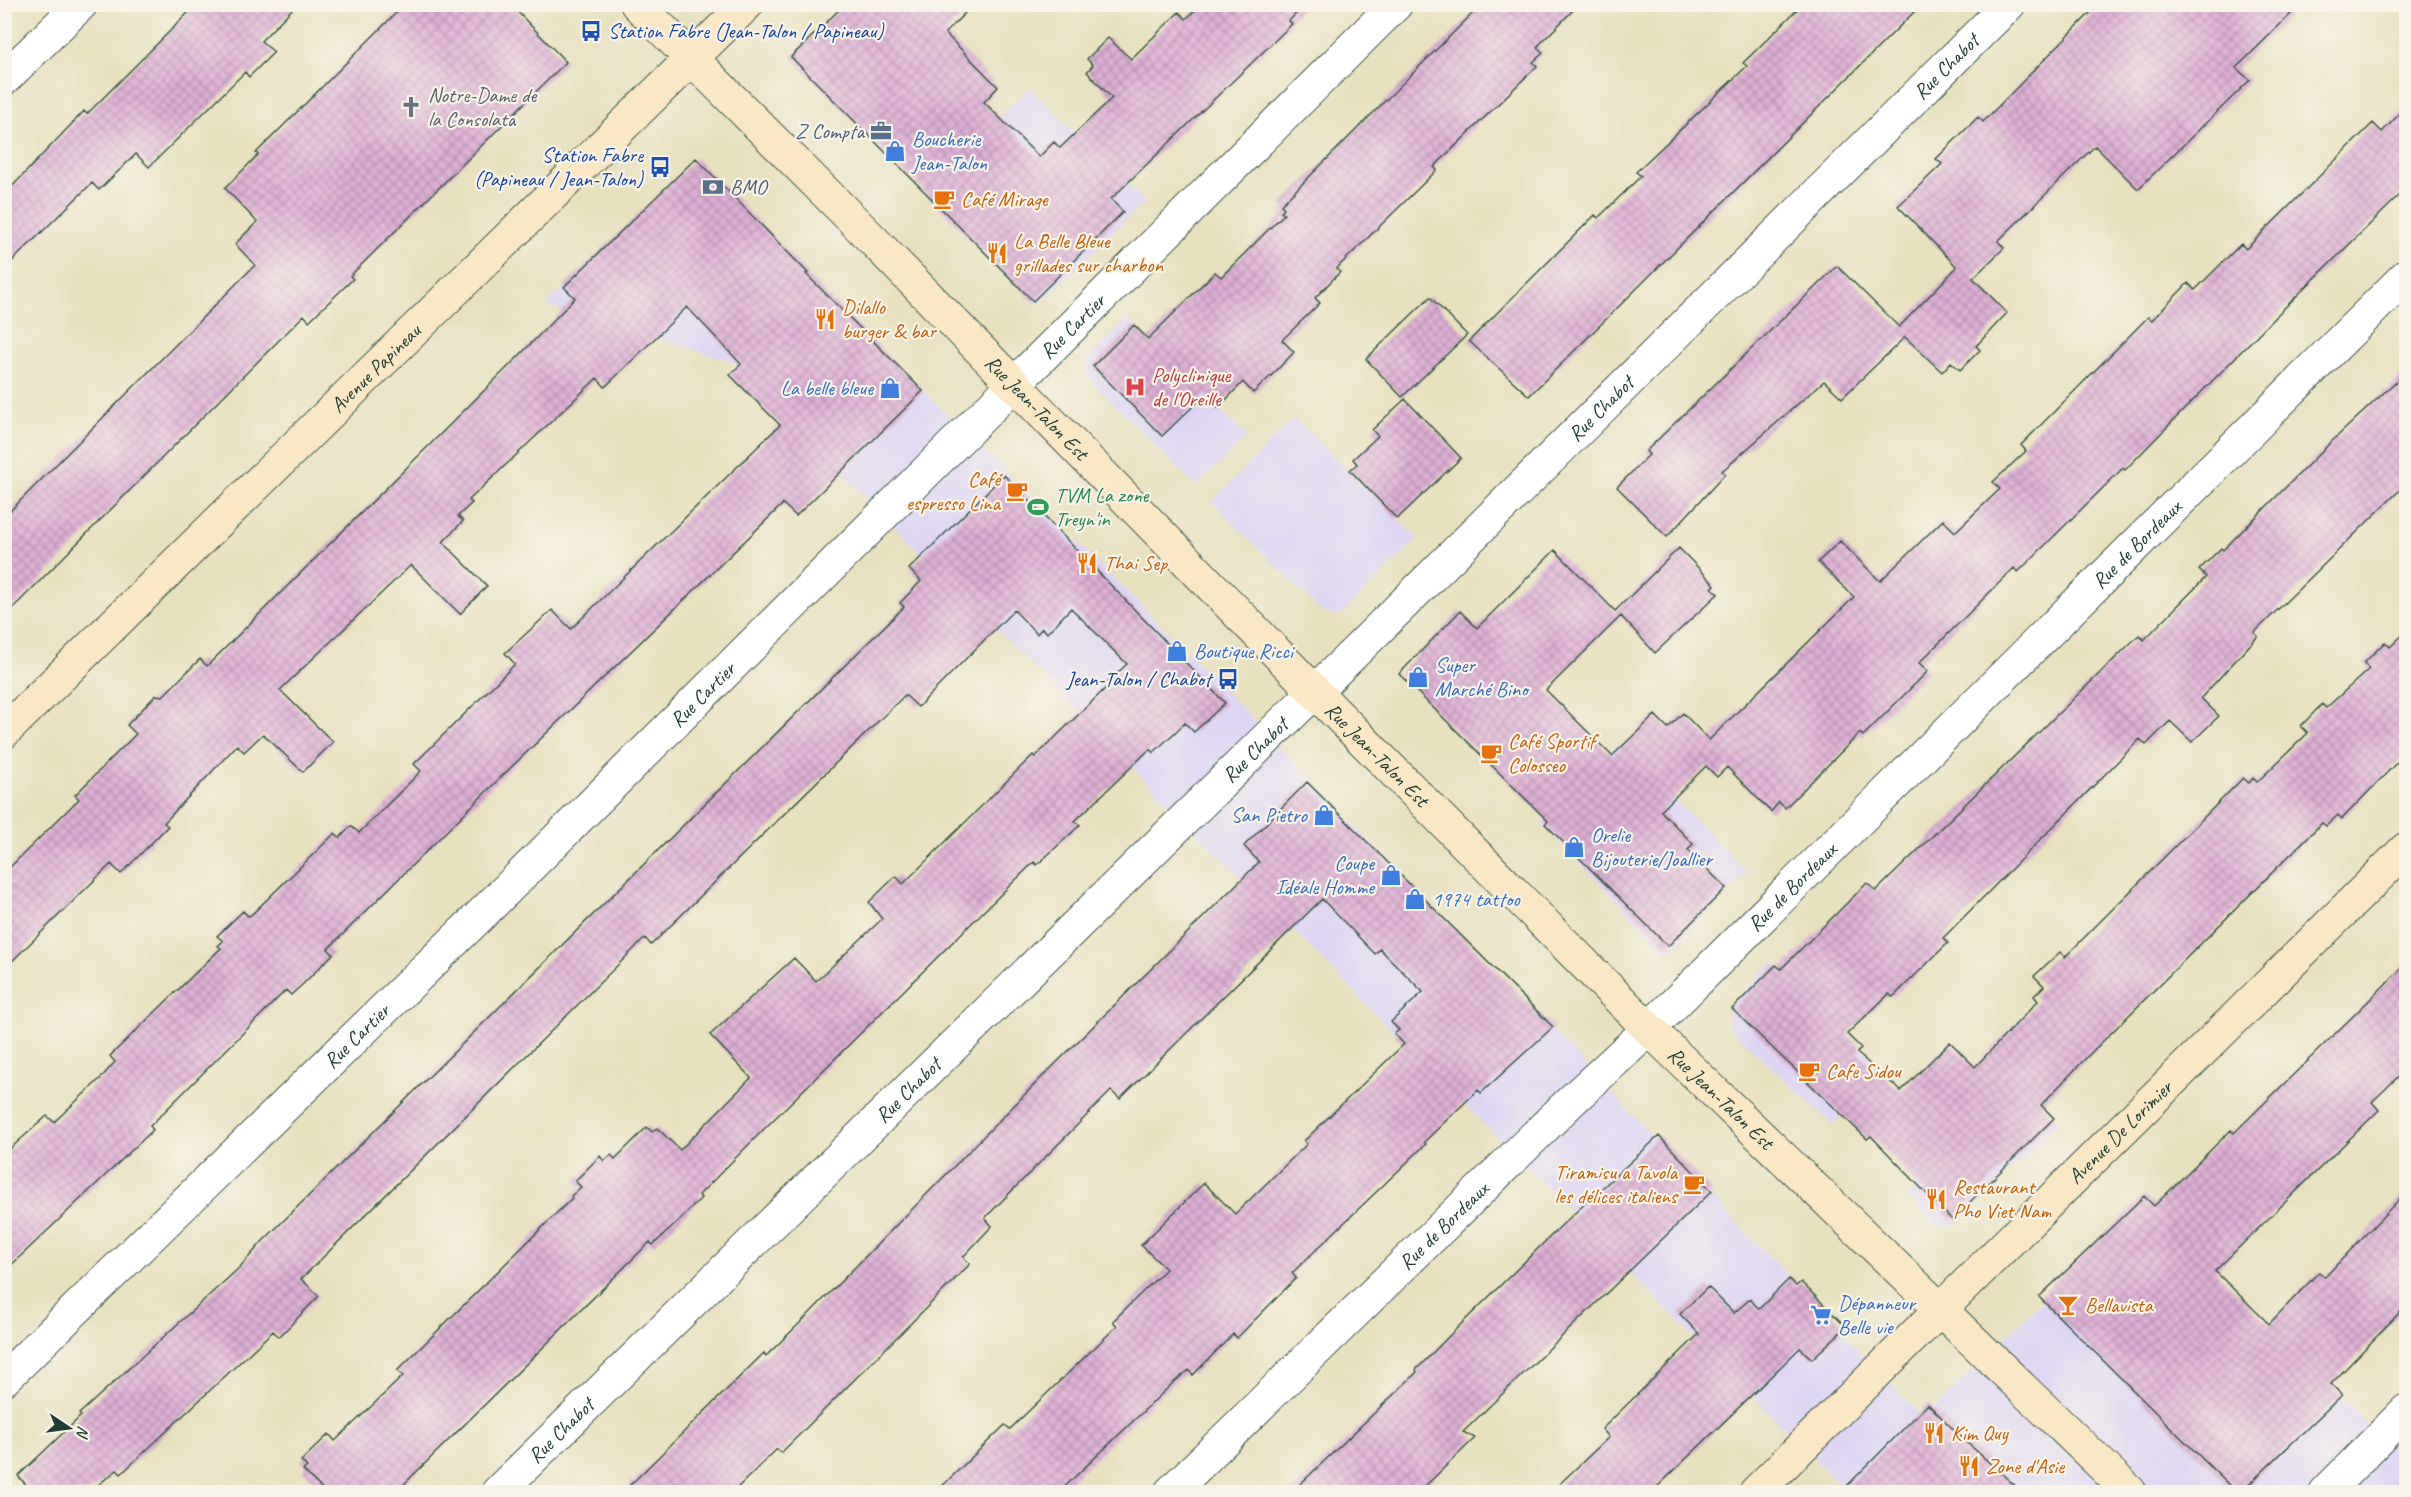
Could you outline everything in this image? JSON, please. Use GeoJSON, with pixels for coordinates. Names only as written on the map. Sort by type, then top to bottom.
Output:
{"type":"FeatureCollection","features":[{"type":"Feature","properties":{"kind":"main road","name":"Rue Jean-Talon Est"},"geometry":{"type":"LineString","coordinates":[[637,4],[1650,1029],[2130,1492]]}},
{"type":"Feature","properties":{"kind":"main road","name":"Avenue Papineau"},"geometry":{"type":"LineString","coordinates":[[4,732],[747,4]]}},
{"type":"Feature","properties":{"kind":"main road","name":"Avenue De Lorimier"},"geometry":{"type":"LineString","coordinates":[[1756,1492],[2406,849]]}},
{"type":"Feature","properties":{"kind":"street"},"geometry":{"type":"LineString","coordinates":[[4,79],[81,4]]}},
{"type":"Feature","properties":{"kind":"street","name":"Rue Cartier"},"geometry":{"type":"LineString","coordinates":[[4,1379],[491,905],[1396,4]]}},
{"type":"Feature","properties":{"kind":"street","name":"Rue Chabot"},"geometry":{"type":"LineString","coordinates":[[498,1492],[1315,692],[2009,4]]}},
{"type":"Feature","properties":{"kind":"street","name":"Rue de Bordeaux"},"geometry":{"type":"LineString","coordinates":[[1171,1492],[1561,1111],[1650,1029],[2406,276]]}},
{"type":"Feature","properties":{"kind":"street"},"geometry":{"type":"LineString","coordinates":[[2326,1492],[2406,1411]]}},
{"type":"Feature","properties":{"kind":"shaded area"},"geometry":{"type":"Polygon","coordinates":[[[1029,88],[1145,201],[1040,303],[1033,302],[923,191],[1029,88]]]}},
{"type":"Feature","properties":{"kind":"shaded area"},"geometry":{"type":"Polygon","coordinates":[[[695,166],[1173,637],[1925,1419],[2143,1199],[2406,1463],[2406,1492],[1847,1492],[732,361],[546,305],[695,166]]]}},
{"type":"Feature","properties":{"kind":"shaded area"},"geometry":{"type":"Polygon","coordinates":[[[1128,319],[1247,437],[1196,487],[1088,377],[1085,370],[1090,357],[1128,319]]]}},
{"type":"Feature","properties":{"kind":"shaded area"},"geometry":{"type":"Polygon","coordinates":[[[1294,418],[1418,539],[1343,613],[1335,616],[1321,611],[1212,502],[1294,418]]]}},
{"type":"Feature","properties":{"kind":"shaded area"},"geometry":{"type":"Polygon","coordinates":[[[1618,744],[1747,872],[1671,949],[1665,949],[1541,823],[1618,744]]]}},
{"type":"Feature","properties":{"kind":"shaded area"},"geometry":{"type":"Polygon","coordinates":[[[1773,961],[1885,1072],[1833,1125],[1730,1028],[1727,1013],[1731,1005],[1773,961]]]}},
{"type":"Feature","properties":{"kind":"shaded area"},"geometry":{"type":"Polygon","coordinates":[[[2019,1085],[2059,1122],[1958,1223],[1950,1227],[1936,1225],[1908,1198],[1918,1184],[2019,1085]]]}},
{"type":"Feature","properties":{"kind":"building"},"geometry":{"type":"Polygon","coordinates":[[[197,4],[297,4],[261,41],[274,52],[249,77],[245,72],[149,167],[136,154],[99,190],[92,183],[4,269],[4,195],[84,111],[87,114],[197,4]]]}},
{"type":"Feature","properties":{"kind":"building"},"geometry":{"type":"Polygon","coordinates":[[[405,4],[510,4],[566,62],[350,276],[353,279],[309,321],[304,315],[4,617],[4,517],[255,265],[235,244],[257,222],[225,188],[258,155],[256,153],[405,4]]]}},
{"type":"Feature","properties":{"kind":"building"},"geometry":{"type":"Polygon","coordinates":[[[845,4],[974,4],[945,33],[998,87],[984,102],[1039,157],[1054,142],[1060,148],[1112,98],[1087,72],[1093,65],[1087,59],[1108,38],[1131,59],[1179,12],[1186,19],[1201,4],[1305,4],[1289,21],[1292,24],[1111,199],[1123,212],[1033,301],[791,57],[845,4]]]}},
{"type":"Feature","properties":{"kind":"building"},"geometry":{"type":"Polygon","coordinates":[[[1482,4],[1579,4],[1537,47],[1543,53],[1533,62],[1537,66],[1434,167],[1437,170],[1336,269],[1340,272],[1315,298],[1320,303],[1282,340],[1294,352],[1277,370],[1253,393],[1243,382],[1218,408],[1205,395],[1162,436],[1093,366],[1134,325],[1148,339],[1215,272],[1221,277],[1284,214],[1281,212],[1284,208],[1281,205],[1482,4]]]}},
{"type":"Feature","properties":{"kind":"building"},"geometry":{"type":"Polygon","coordinates":[[[1803,4],[1922,4],[1529,396],[1469,341],[1595,215],[1598,218],[1641,176],[1636,172],[1747,66],[1743,63],[1803,4]]]}},
{"type":"Feature","properties":{"kind":"building"},"geometry":{"type":"Polygon","coordinates":[[[2099,4],[2301,4],[2236,68],[2250,80],[2138,189],[2095,146],[1998,241],[2004,248],[1973,278],[2007,313],[1976,346],[1980,350],[1960,370],[1951,362],[1942,372],[1905,337],[1842,398],[1824,381],[1722,471],[1725,474],[1667,537],[1617,487],[1649,455],[1646,451],[1837,266],[1899,327],[1957,267],[1898,206],[1942,164],[1936,159],[1978,117],[1983,122],[2099,4]]]}},
{"type":"Feature","properties":{"kind":"building"},"geometry":{"type":"Polygon","coordinates":[[[2406,107],[2406,189],[2270,322],[2125,470],[2123,468],[2018,572],[2014,568],[1919,663],[1928,671],[1863,736],[1860,733],[1785,808],[1779,802],[1771,812],[1727,767],[1717,777],[1706,766],[1661,811],[1693,844],[1688,850],[1726,888],[1668,946],[1545,824],[1548,821],[1399,674],[1460,611],[1477,628],[1555,550],[1615,611],[1679,548],[1715,585],[1712,588],[1718,594],[1655,653],[1621,616],[1546,690],[1612,756],[1655,715],[1668,728],[1683,713],[1709,740],[1854,597],[1818,562],[1840,541],[1880,581],[1943,520],[1955,532],[2000,489],[1993,482],[2026,451],[2021,445],[2148,317],[2152,320],[2188,283],[2195,290],[2241,244],[2246,249],[2373,123],[2382,132],[2406,107]]]}},
{"type":"Feature","properties":{"kind":"building"},"geometry":{"type":"Polygon","coordinates":[[[696,158],[808,273],[806,274],[923,391],[796,516],[783,504],[496,782],[328,949],[333,954],[303,984],[291,995],[286,990],[150,1126],[153,1130],[4,1272],[4,1154],[47,1116],[54,1122],[100,1079],[115,1062],[110,1056],[221,948],[218,946],[223,941],[217,936],[243,911],[248,916],[251,915],[335,833],[340,838],[351,826],[359,833],[421,771],[414,764],[515,664],[505,653],[552,610],[571,629],[780,425],[730,375],[741,364],[687,307],[605,387],[597,378],[469,500],[472,503],[458,516],[463,521],[443,542],[487,586],[460,614],[411,565],[280,690],[333,742],[303,772],[263,734],[244,752],[237,745],[164,823],[168,826],[121,874],[111,864],[4,969],[4,873],[79,799],[75,795],[136,734],[127,725],[156,695],[163,696],[200,659],[207,666],[516,359],[575,298],[564,287],[696,158]]]}},
{"type":"Feature","properties":{"kind":"building"},"geometry":{"type":"Polygon","coordinates":[[[1430,297],[1467,335],[1402,397],[1366,359],[1430,297]]]}},
{"type":"Feature","properties":{"kind":"building"},"geometry":{"type":"Polygon","coordinates":[[[2406,372],[2406,484],[2254,633],[2258,636],[2201,698],[2219,716],[2192,742],[2170,721],[2146,745],[2140,739],[1943,938],[1948,943],[1893,997],[1889,994],[1847,1034],[1861,1048],[1857,1053],[1901,1091],[1950,1042],[1975,1067],[2038,1001],[2034,996],[2044,986],[2034,976],[2060,952],[2065,957],[2243,778],[2249,783],[2253,778],[2257,782],[2308,733],[2301,726],[2322,704],[2326,708],[2369,669],[2364,663],[2385,642],[2390,647],[2406,632],[2406,753],[2342,819],[2338,815],[2326,826],[2322,823],[2086,1058],[2041,1105],[2054,1118],[1952,1220],[1871,1136],[1867,1139],[1732,1009],[1776,965],[1781,969],[1867,883],[1876,891],[2139,635],[2144,640],[2206,577],[2199,570],[2221,548],[2223,550],[2329,444],[2406,372]]]}},
{"type":"Feature","properties":{"kind":"building"},"geometry":{"type":"Polygon","coordinates":[[[1405,399],[1461,458],[1397,519],[1350,470],[1357,464],[1353,459],[1378,436],[1372,430],[1405,399]]]}},
{"type":"Feature","properties":{"kind":"building"},"geometry":{"type":"Polygon","coordinates":[[[1004,475],[1225,703],[1194,732],[1185,723],[1153,753],[1150,749],[1075,821],[1080,825],[1037,865],[1034,862],[764,1129],[699,1195],[701,1198],[680,1220],[653,1245],[650,1242],[396,1492],[325,1492],[303,1470],[307,1467],[301,1461],[329,1434],[335,1441],[403,1376],[397,1371],[572,1198],[571,1196],[581,1187],[575,1181],[600,1156],[604,1161],[611,1155],[615,1159],[647,1127],[652,1132],[657,1128],[680,1150],[751,1078],[710,1035],[794,958],[816,981],[882,919],[869,902],[896,876],[903,884],[1033,755],[1035,757],[1110,684],[1108,682],[1127,664],[1071,608],[1047,633],[1042,628],[1037,634],[1014,610],[918,707],[905,695],[651,945],[645,938],[301,1279],[319,1296],[279,1337],[273,1331],[121,1474],[117,1470],[89,1492],[33,1492],[18,1476],[81,1416],[79,1414],[239,1268],[263,1241],[904,607],[900,603],[921,581],[909,569],[1004,475]]]}},
{"type":"Feature","properties":{"kind":"building"},"geometry":{"type":"Polygon","coordinates":[[[1307,782],[1553,1027],[1481,1093],[1478,1090],[1424,1142],[1426,1144],[1292,1273],[1296,1278],[1237,1338],[1233,1334],[1193,1375],[1189,1370],[1173,1383],[1059,1492],[936,1492],[1005,1425],[1010,1429],[1117,1326],[1113,1321],[1166,1269],[1141,1245],[1204,1183],[1235,1214],[1307,1144],[1304,1141],[1404,1044],[1394,1034],[1399,1030],[1391,1022],[1423,992],[1380,949],[1375,954],[1322,899],[1120,1099],[1111,1091],[985,1218],[992,1226],[963,1257],[970,1264],[781,1453],[777,1449],[733,1492],[623,1492],[764,1353],[766,1356],[805,1318],[1039,1080],[1259,862],[1244,846],[1307,782]]]}},
{"type":"Feature","properties":{"kind":"building"},"geometry":{"type":"Polygon","coordinates":[[[2406,964],[2406,1069],[2372,1102],[2379,1110],[2215,1271],[2269,1324],[2319,1272],[2325,1277],[2406,1192],[2406,1306],[2331,1384],[2342,1395],[2241,1492],[2236,1492],[2039,1297],[2144,1196],[2154,1206],[2231,1130],[2234,1133],[2406,964]]]}},
{"type":"Feature","properties":{"kind":"building"},"geometry":{"type":"Polygon","coordinates":[[[1659,1136],[1712,1191],[1463,1432],[1475,1438],[1419,1492],[1292,1492],[1417,1372],[1416,1370],[1452,1333],[1565,1222],[1659,1136]]]}},
{"type":"Feature","properties":{"kind":"building"},"geometry":{"type":"Polygon","coordinates":[[[1789,1279],[1796,1286],[1801,1282],[1846,1327],[1812,1359],[1800,1348],[1652,1492],[1551,1492],[1609,1437],[1602,1429],[1699,1334],[1680,1314],[1708,1287],[1734,1313],[1750,1299],[1759,1309],[1789,1279]]]}},
{"type":"Feature","properties":{"kind":"building"},"geometry":{"type":"Polygon","coordinates":[[[1928,1404],[1962,1438],[2022,1492],[1841,1492],[1928,1404]]]}},
{"type":"Feature","properties":{"kind":"place","name":"Station Fabre (Jean-Talon / Papineau)"},"geometry":{"type":"Point","coordinates":[591,31]}},
{"type":"Feature","properties":{"kind":"place","name":"Notre-Dame de la Consolata"},"geometry":{"type":"Point","coordinates":[411,107]}},
{"type":"Feature","properties":{"kind":"place","name":"Z Compta"},"geometry":{"type":"Point","coordinates":[881,131]}},
{"type":"Feature","properties":{"kind":"place","name":"Boucherie Jean-Talon"},"geometry":{"type":"Point","coordinates":[895,151]}},
{"type":"Feature","properties":{"kind":"place","name":"Station Fabre (Papineau / Jean-Talon)"},"geometry":{"type":"Point","coordinates":[660,167]}},
{"type":"Feature","properties":{"kind":"place","name":"BMO"},"geometry":{"type":"Point","coordinates":[713,187]}},
{"type":"Feature","properties":{"kind":"place","name":"Café Mirage"},"geometry":{"type":"Point","coordinates":[944,199]}},
{"type":"Feature","properties":{"kind":"place","name":"La Belle Bleue grillades sur charbon"},"geometry":{"type":"Point","coordinates":[997,253]}},
{"type":"Feature","properties":{"kind":"place","name":"Dilallo burger & bar"},"geometry":{"type":"Point","coordinates":[825,319]}},
{"type":"Feature","properties":{"kind":"place","name":"Polyclinique de l'Oreille"},"geometry":{"type":"Point","coordinates":[1135,387]}},
{"type":"Feature","properties":{"kind":"place","name":"La belle bleue"},"geometry":{"type":"Point","coordinates":[890,388]}},
{"type":"Feature","properties":{"kind":"place","name":"Café espresso Lina"},"geometry":{"type":"Point","coordinates":[1017,491]}},
{"type":"Feature","properties":{"kind":"place","name":"TVM La zone Treyn'in"},"geometry":{"type":"Point","coordinates":[1038,507]}},
{"type":"Feature","properties":{"kind":"place","name":"Thai Sep"},"geometry":{"type":"Point","coordinates":[1087,563]}},
{"type":"Feature","properties":{"kind":"place","name":"Boutique Ricci"},"geometry":{"type":"Point","coordinates":[1177,651]}},
{"type":"Feature","properties":{"kind":"place","name":"Super Marché Bino"},"geometry":{"type":"Point","coordinates":[1418,677]}},
{"type":"Feature","properties":{"kind":"place","name":"Jean-Talon / Chabot"},"geometry":{"type":"Point","coordinates":[1228,679]}},
{"type":"Feature","properties":{"kind":"place","name":"Café Sportif Colosseo"},"geometry":{"type":"Point","coordinates":[1491,753]}},
{"type":"Feature","properties":{"kind":"place","name":"San Pietro"},"geometry":{"type":"Point","coordinates":[1324,815]}},
{"type":"Feature","properties":{"kind":"place","name":"Orelie Bijouterie/Joallier"},"geometry":{"type":"Point","coordinates":[1574,847]}},
{"type":"Feature","properties":{"kind":"place","name":"Coupe Idéale Homme"},"geometry":{"type":"Point","coordinates":[1391,875]}},
{"type":"Feature","properties":{"kind":"place","name":"1974 tattoo"},"geometry":{"type":"Point","coordinates":[1415,899]}},
{"type":"Feature","properties":{"kind":"place","name":"Cafe Sidou"},"geometry":{"type":"Point","coordinates":[1809,1071]}},
{"type":"Feature","properties":{"kind":"place","name":"Tiramisu a Tavola les délices italiens"},"geometry":{"type":"Point","coordinates":[1694,1184]}},
{"type":"Feature","properties":{"kind":"place","name":"Restaurant Pho Viet Nam"},"geometry":{"type":"Point","coordinates":[1936,1199]}},
{"type":"Feature","properties":{"kind":"place","name":"Bellavista"},"geometry":{"type":"Point","coordinates":[2068,1305]}},
{"type":"Feature","properties":{"kind":"place","name":"Dépanneur Belle vie"},"geometry":{"type":"Point","coordinates":[1821,1315]}},
{"type":"Feature","properties":{"kind":"place","name":"Kim Quy"},"geometry":{"type":"Point","coordinates":[1934,1433]}},
{"type":"Feature","properties":{"kind":"place","name":"Zone d'Asie"},"geometry":{"type":"Point","coordinates":[1969,1466]}}]}
